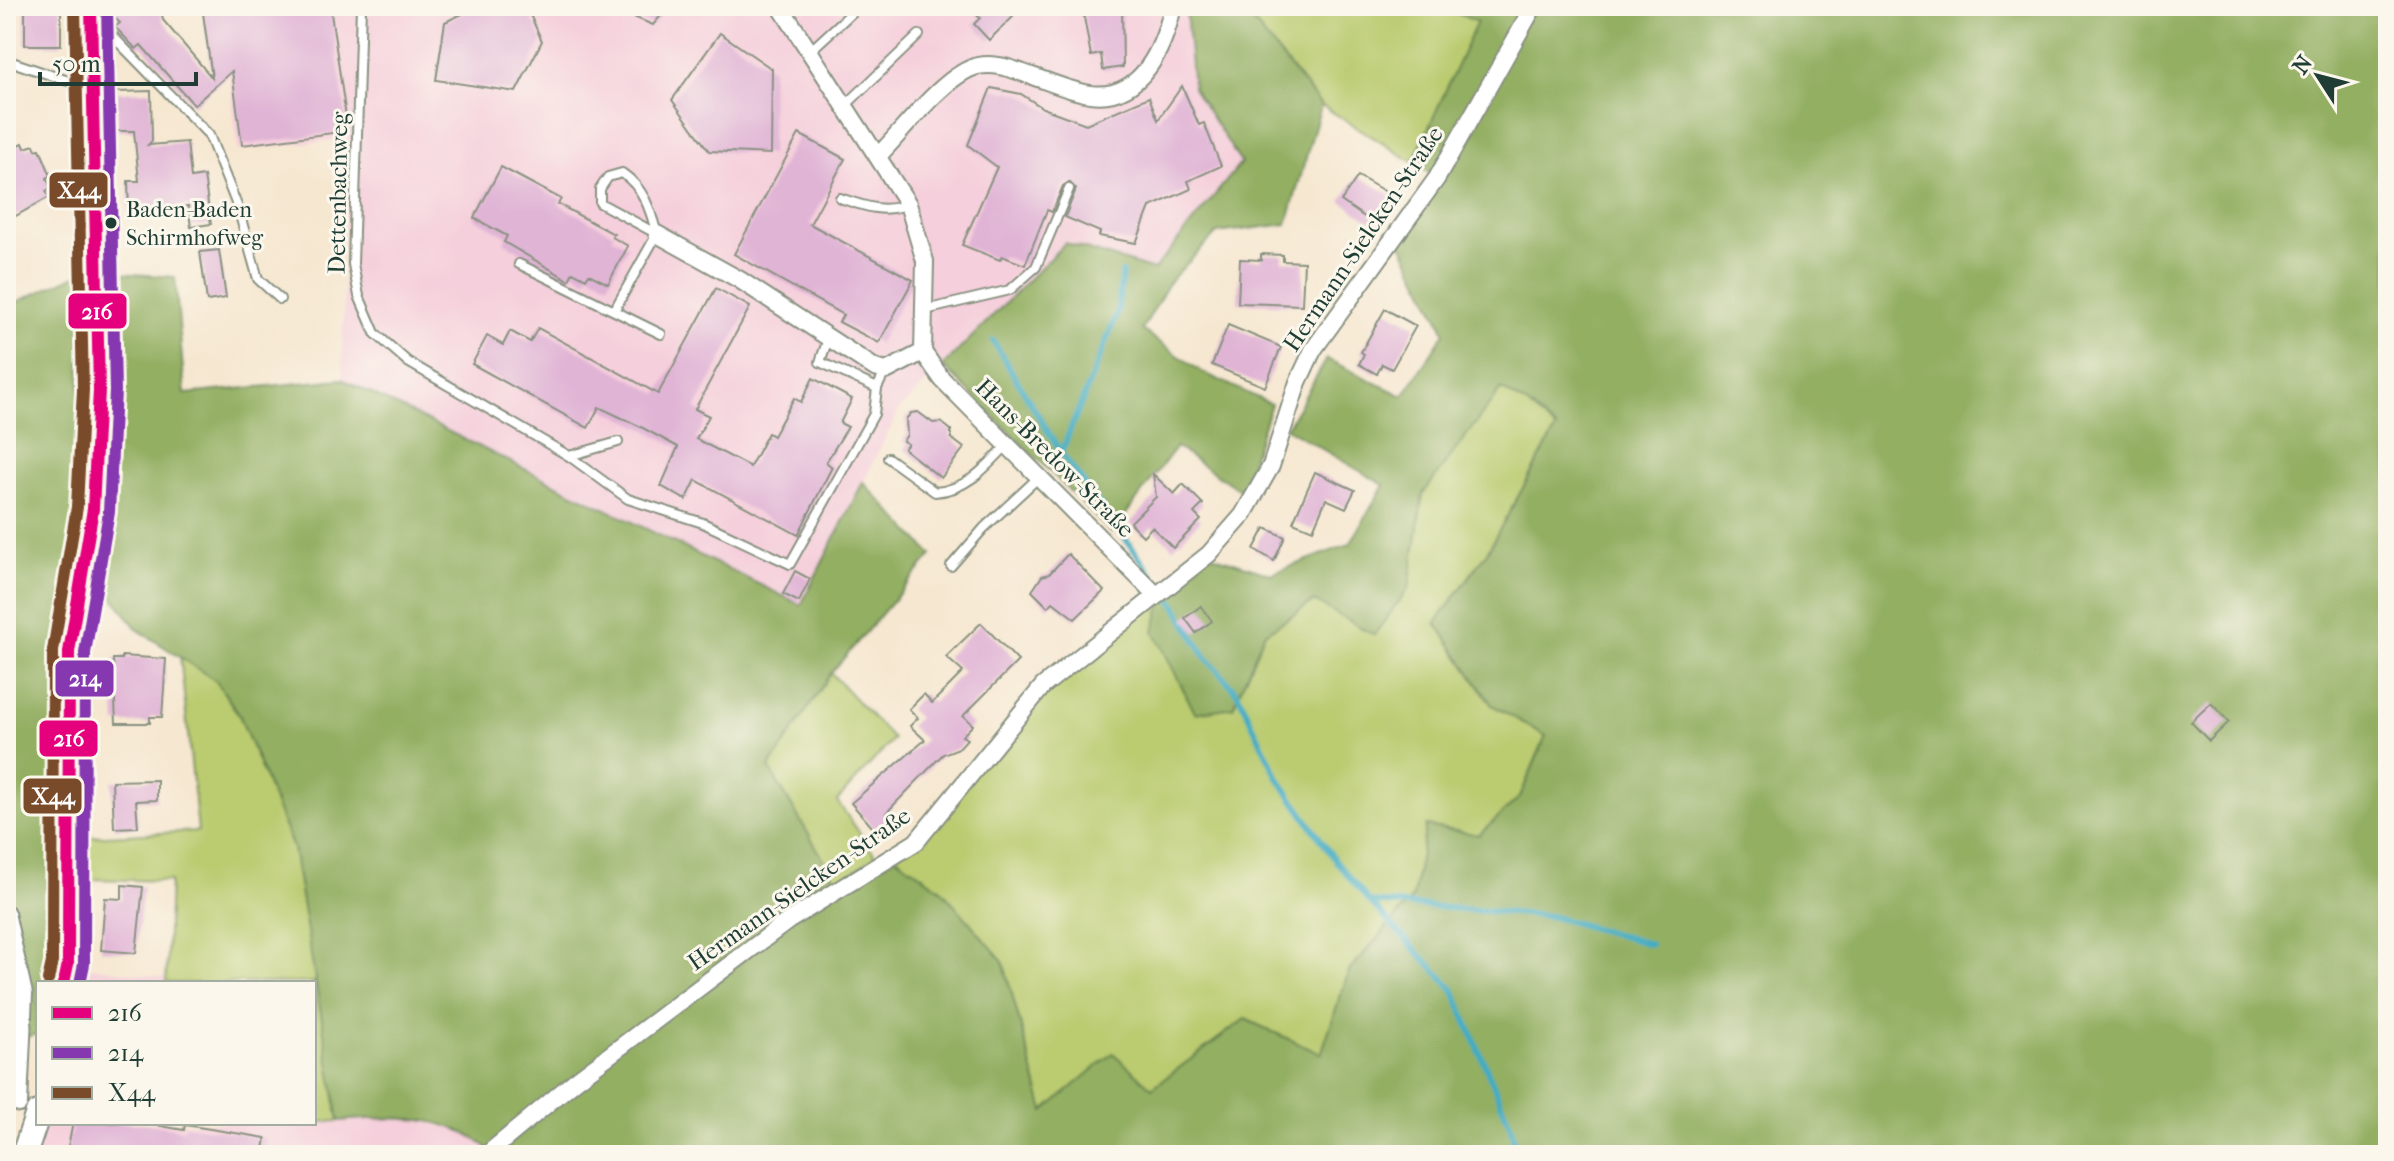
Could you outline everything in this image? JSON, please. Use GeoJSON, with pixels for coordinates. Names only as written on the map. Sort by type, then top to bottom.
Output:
{"type":"FeatureCollection","features":[{"type":"Feature","properties":{"kind":"main road"},"geometry":{"type":"LineString","coordinates":[[64,981],[68,964],[69,652],[93,509],[99,390],[90,88],[91,10]]}},
{"type":"Feature","properties":{"kind":"main road"},"geometry":{"type":"LineString","coordinates":[[21,1110],[24,1155]]}},
{"type":"Feature","properties":{"kind":"street"},"geometry":{"type":"LineString","coordinates":[[657,234],[740,280],[828,339],[886,371],[923,352],[925,261],[908,204],[780,6]]}},
{"type":"Feature","properties":{"kind":"street"},"geometry":{"type":"LineString","coordinates":[[879,155],[957,75],[978,66],[999,65],[1092,94],[1116,92],[1142,76],[1164,44],[1173,6]]}},
{"type":"Feature","properties":{"kind":"street","name":"Hermann-Sielcken-Straße"},"geometry":{"type":"LineString","coordinates":[[486,1155],[575,1081],[777,929],[916,842],[1043,686],[1209,554],[1243,515],[1271,466],[1298,382],[1313,350],[1437,178],[1534,6]]}},
{"type":"Feature","properties":{"kind":"street","name":"Hans-Bredow-Straße"},"geometry":{"type":"LineString","coordinates":[[923,352],[942,379],[1162,590]]}},
{"type":"Feature","properties":{"kind":"street"},"geometry":{"type":"LineString","coordinates":[[6,913],[24,994],[21,1110]]}},
{"type":"Feature","properties":{"kind":"lane","name":"Dettenbachweg"},"geometry":{"type":"LineString","coordinates":[[361,6],[353,264],[359,296],[375,333],[408,362],[569,456]]}},
{"type":"Feature","properties":{"kind":"lane"},"geometry":{"type":"LineString","coordinates":[[810,51],[859,6]]}},
{"type":"Feature","properties":{"kind":"lane"},"geometry":{"type":"LineString","coordinates":[[91,10],[209,135],[238,208],[258,279],[280,299]]}},
{"type":"Feature","properties":{"kind":"lane"},"geometry":{"type":"LineString","coordinates":[[845,106],[919,35]]}},
{"type":"Feature","properties":{"kind":"lane"},"geometry":{"type":"LineString","coordinates":[[6,60],[66,83],[90,88]]}},
{"type":"Feature","properties":{"kind":"lane"},"geometry":{"type":"LineString","coordinates":[[615,309],[657,234],[647,200],[633,180],[622,173],[608,177],[600,189],[600,203],[657,234]]}},
{"type":"Feature","properties":{"kind":"lane"},"geometry":{"type":"LineString","coordinates":[[925,310],[1010,290],[1036,267],[1069,189]]}},
{"type":"Feature","properties":{"kind":"lane"},"geometry":{"type":"LineString","coordinates":[[840,198],[871,209],[892,210],[908,204]]}},
{"type":"Feature","properties":{"kind":"lane"},"geometry":{"type":"LineString","coordinates":[[519,264],[661,334]]}},
{"type":"Feature","properties":{"kind":"lane"},"geometry":{"type":"LineString","coordinates":[[828,339],[820,362],[877,388]]}},
{"type":"Feature","properties":{"kind":"lane"},"geometry":{"type":"LineString","coordinates":[[569,456],[628,499],[703,523],[790,564],[874,414],[877,388],[886,371]]}},
{"type":"Feature","properties":{"kind":"lane"},"geometry":{"type":"LineString","coordinates":[[569,456],[618,442]]}},
{"type":"Feature","properties":{"kind":"lane"},"geometry":{"type":"LineString","coordinates":[[888,458],[935,492],[944,492],[956,489],[979,474],[1009,444]]}},
{"type":"Feature","properties":{"kind":"lane"},"geometry":{"type":"LineString","coordinates":[[951,566],[984,528],[1041,475]]}},
{"type":"Feature","properties":{"kind":"shaded area"},"geometry":{"type":"Polygon","coordinates":[[[222,6],[1185,6],[1193,88],[1241,163],[1153,270],[1065,243],[900,409],[801,605],[342,379],[347,138],[238,151],[222,6]]]}},
{"type":"Feature","properties":{"kind":"shaded area"},"geometry":{"type":"Polygon","coordinates":[[[68,964],[167,978],[166,981],[64,981],[68,964]]]}},
{"type":"Feature","properties":{"kind":"shaded area"},"geometry":{"type":"Polygon","coordinates":[[[399,1115],[472,1134],[491,1151],[486,1155],[32,1155],[38,1125],[316,1123],[399,1115]]]}},
{"type":"Feature","properties":{"kind":"green space"},"geometry":{"type":"Polygon","coordinates":[[[1240,6],[1441,6],[1478,22],[1413,162],[1321,105],[1240,6]]]}},
{"type":"Feature","properties":{"kind":"green space"},"geometry":{"type":"Polygon","coordinates":[[[1240,6],[1321,105],[1287,224],[1217,233],[1170,281],[1142,330],[1202,372],[1271,404],[1241,491],[1176,447],[1112,533],[943,366],[1065,243],[1154,270],[1241,163],[1193,88],[1186,11],[1240,6]]]}},
{"type":"Feature","properties":{"kind":"green space"},"geometry":{"type":"Polygon","coordinates":[[[1441,6],[2388,6],[2388,1155],[486,1155],[491,1151],[475,1139],[438,1123],[399,1118],[339,1121],[293,848],[239,714],[216,681],[137,629],[101,581],[120,273],[175,277],[185,394],[342,379],[801,605],[863,482],[932,555],[831,673],[769,768],[840,887],[896,857],[941,889],[1003,961],[1044,1111],[1113,1053],[1152,1088],[1245,1019],[1321,1054],[1349,971],[1413,897],[1426,826],[1479,835],[1520,797],[1546,736],[1492,705],[1436,623],[1487,552],[1556,429],[1529,406],[1501,389],[1423,494],[1409,588],[1374,635],[1314,601],[1264,634],[1233,707],[1195,713],[1154,631],[1164,595],[1209,554],[1271,574],[1350,544],[1384,485],[1286,428],[1327,359],[1403,396],[1445,332],[1397,235],[1436,178],[1413,162],[1477,22],[1441,6]]]}},
{"type":"Feature","properties":{"kind":"green space"},"geometry":{"type":"Polygon","coordinates":[[[81,273],[79,520],[57,642],[48,981],[36,981],[36,1035],[12,1041],[6,1092],[6,307],[81,273]]]}},
{"type":"Feature","properties":{"kind":"green space"},"geometry":{"type":"Polygon","coordinates":[[[1501,389],[1529,406],[1556,430],[1487,552],[1436,623],[1492,705],[1546,735],[1520,797],[1479,835],[1426,827],[1413,897],[1349,971],[1321,1055],[1245,1019],[1152,1088],[1043,1111],[1003,961],[896,857],[1015,717],[1164,595],[1233,707],[1264,634],[1315,601],[1374,634],[1409,588],[1422,494],[1501,389]]]}},
{"type":"Feature","properties":{"kind":"green space"},"geometry":{"type":"Polygon","coordinates":[[[180,655],[216,681],[240,717],[293,848],[315,981],[166,981],[170,881],[89,879],[89,837],[198,831],[180,655]]]}},
{"type":"Feature","properties":{"kind":"green space"},"geometry":{"type":"Polygon","coordinates":[[[831,673],[893,739],[837,801],[876,856],[837,882],[769,768],[831,673]]]}},
{"type":"Feature","properties":{"kind":"green space"},"geometry":{"type":"Polygon","coordinates":[[[316,984],[339,1121],[316,1122],[316,984]]]}},
{"type":"Feature","properties":{"kind":"building"},"geometry":{"type":"Polygon","coordinates":[[[25,6],[61,6],[61,45],[25,45],[25,6]]]}},
{"type":"Feature","properties":{"kind":"building"},"geometry":{"type":"Polygon","coordinates":[[[114,6],[145,6],[145,11],[161,8],[163,20],[212,78],[202,6],[330,6],[348,131],[242,145],[232,71],[194,105],[141,45],[136,49],[115,27],[120,23],[114,17],[114,6]]]}},
{"type":"Feature","properties":{"kind":"building"},"geometry":{"type":"Polygon","coordinates":[[[479,6],[526,6],[542,41],[516,92],[436,80],[445,22],[479,6]]]}},
{"type":"Feature","properties":{"kind":"building"},"geometry":{"type":"Polygon","coordinates":[[[607,6],[669,6],[653,25],[607,6]]]}},
{"type":"Feature","properties":{"kind":"building"},"geometry":{"type":"Polygon","coordinates":[[[968,6],[1002,6],[1013,17],[989,40],[974,24],[980,18],[968,6]]]}},
{"type":"Feature","properties":{"kind":"building"},"geometry":{"type":"Polygon","coordinates":[[[1082,6],[1122,6],[1123,67],[1103,70],[1101,54],[1091,56],[1082,6]]]}},
{"type":"Feature","properties":{"kind":"building"},"geometry":{"type":"Polygon","coordinates":[[[720,33],[772,69],[771,154],[709,151],[672,100],[720,33]]]}},
{"type":"Feature","properties":{"kind":"building"},"geometry":{"type":"Polygon","coordinates":[[[1182,86],[1199,125],[1204,123],[1221,166],[1188,181],[1191,189],[1150,207],[1136,243],[1099,236],[1100,232],[1065,217],[1076,189],[1069,182],[1063,186],[1052,212],[1047,210],[1025,265],[1002,256],[1000,260],[962,245],[997,167],[968,145],[991,88],[1021,94],[1043,108],[1086,124],[1149,97],[1158,120],[1182,86]]]}},
{"type":"Feature","properties":{"kind":"building"},"geometry":{"type":"Polygon","coordinates":[[[151,91],[152,141],[148,145],[187,142],[191,178],[204,176],[211,224],[191,227],[188,206],[159,211],[159,215],[129,215],[128,181],[139,181],[134,131],[117,131],[117,92],[151,91]]]}},
{"type":"Feature","properties":{"kind":"building"},"geometry":{"type":"Polygon","coordinates":[[[799,134],[845,159],[810,224],[913,280],[879,343],[839,322],[843,315],[734,254],[799,134]]]}},
{"type":"Feature","properties":{"kind":"building"},"geometry":{"type":"Polygon","coordinates":[[[23,143],[25,148],[34,145],[36,150],[40,149],[51,176],[47,178],[51,189],[46,191],[49,197],[12,218],[6,202],[6,150],[23,143]]]}},
{"type":"Feature","properties":{"kind":"building"},"geometry":{"type":"Polygon","coordinates":[[[501,167],[561,199],[558,204],[614,234],[612,237],[628,246],[608,284],[589,274],[586,279],[573,272],[569,280],[504,242],[507,236],[474,218],[501,167]]]}},
{"type":"Feature","properties":{"kind":"building"},"geometry":{"type":"Polygon","coordinates":[[[1358,176],[1393,196],[1375,224],[1341,201],[1358,176]]]}},
{"type":"Feature","properties":{"kind":"building"},"geometry":{"type":"Polygon","coordinates":[[[219,250],[226,298],[207,301],[200,252],[219,250]]]}},
{"type":"Feature","properties":{"kind":"building"},"geometry":{"type":"Polygon","coordinates":[[[1261,254],[1283,255],[1283,261],[1304,262],[1302,305],[1238,303],[1240,259],[1261,260],[1261,254]]]}},
{"type":"Feature","properties":{"kind":"building"},"geometry":{"type":"Polygon","coordinates":[[[716,288],[750,307],[695,409],[709,416],[696,439],[750,467],[768,433],[773,436],[794,398],[801,402],[813,378],[852,399],[840,423],[848,427],[826,462],[832,467],[798,535],[696,480],[686,500],[661,486],[678,447],[641,427],[599,407],[588,428],[472,364],[487,336],[503,345],[510,331],[530,342],[538,328],[658,394],[716,288]]]}},
{"type":"Feature","properties":{"kind":"building"},"geometry":{"type":"Polygon","coordinates":[[[1385,309],[1416,326],[1392,369],[1382,364],[1377,374],[1359,364],[1364,354],[1361,352],[1385,309]]]}},
{"type":"Feature","properties":{"kind":"building"},"geometry":{"type":"Polygon","coordinates":[[[1228,325],[1281,347],[1265,387],[1212,365],[1228,325]]]}},
{"type":"Feature","properties":{"kind":"building"},"geometry":{"type":"Polygon","coordinates":[[[918,412],[933,423],[941,422],[951,430],[951,438],[964,448],[941,478],[904,449],[908,444],[903,441],[907,435],[906,419],[911,413],[918,412]]]}},
{"type":"Feature","properties":{"kind":"building"},"geometry":{"type":"Polygon","coordinates":[[[1315,472],[1355,490],[1346,508],[1326,499],[1313,530],[1293,522],[1315,472]]]}},
{"type":"Feature","properties":{"kind":"building"},"geometry":{"type":"Polygon","coordinates":[[[1153,474],[1174,494],[1183,484],[1203,504],[1194,513],[1201,520],[1173,548],[1152,527],[1143,536],[1130,523],[1156,497],[1153,474]]]}},
{"type":"Feature","properties":{"kind":"building"},"geometry":{"type":"Polygon","coordinates":[[[1265,528],[1285,537],[1274,561],[1254,549],[1265,528]]]}},
{"type":"Feature","properties":{"kind":"building"},"geometry":{"type":"Polygon","coordinates":[[[1068,554],[1104,591],[1075,619],[1053,602],[1048,607],[1032,591],[1042,576],[1049,574],[1068,554]]]}},
{"type":"Feature","properties":{"kind":"building"},"geometry":{"type":"Polygon","coordinates":[[[795,571],[810,579],[799,602],[783,594],[795,571]]]}},
{"type":"Feature","properties":{"kind":"building"},"geometry":{"type":"Polygon","coordinates":[[[1201,606],[1212,621],[1196,633],[1185,618],[1201,606]]]}},
{"type":"Feature","properties":{"kind":"building"},"geometry":{"type":"Polygon","coordinates":[[[981,623],[1018,661],[963,716],[973,725],[962,736],[967,739],[959,748],[943,754],[886,813],[895,823],[880,836],[851,803],[925,740],[910,726],[918,718],[909,709],[924,694],[932,703],[963,672],[946,657],[981,623]]]}},
{"type":"Feature","properties":{"kind":"building"},"geometry":{"type":"Polygon","coordinates":[[[122,656],[166,659],[162,717],[150,717],[150,723],[116,723],[113,659],[122,659],[122,656]]]}},
{"type":"Feature","properties":{"kind":"building"},"geometry":{"type":"Polygon","coordinates":[[[2211,703],[2229,722],[2209,741],[2191,722],[2211,703]]]}},
{"type":"Feature","properties":{"kind":"building"},"geometry":{"type":"Polygon","coordinates":[[[157,780],[157,800],[136,801],[138,827],[114,828],[112,781],[157,780]]]}},
{"type":"Feature","properties":{"kind":"building"},"geometry":{"type":"Polygon","coordinates":[[[122,885],[143,887],[136,953],[101,950],[105,898],[122,899],[122,885]]]}},
{"type":"Feature","properties":{"kind":"building"},"geometry":{"type":"Polygon","coordinates":[[[73,1125],[155,1125],[184,1130],[185,1125],[266,1138],[263,1155],[88,1155],[67,1151],[73,1125]]]}},
{"type":"Feature","properties":{"kind":"waterway"},"geometry":{"type":"LineString","coordinates":[[1061,453],[1117,314],[1122,273]]}},
{"type":"Feature","properties":{"kind":"waterway"},"geometry":{"type":"LineString","coordinates":[[993,341],[1061,453],[1176,606],[1205,656],[1238,694],[1278,778],[1335,860],[1369,901],[1453,989],[1511,1127],[1517,1155]]}},
{"type":"Feature","properties":{"kind":"waterway"},"geometry":{"type":"LineString","coordinates":[[1370,902],[1550,916],[1650,944]]}},
{"type":"Feature","properties":{"kind":"transit line","name":"X44"},"geometry":{"type":"LineString","coordinates":[[48,980],[52,962],[53,651],[77,507],[83,390],[75,6]]}},
{"type":"Feature","properties":{"kind":"transit line","name":"216"},"geometry":{"type":"LineString","coordinates":[[64,981],[68,964],[69,652],[93,509],[99,390],[91,6]]}},
{"type":"Feature","properties":{"kind":"transit line","name":"214"},"geometry":{"type":"LineString","coordinates":[[80,981],[84,964],[85,653],[109,512],[115,391],[107,6]]}},
{"type":"Feature","properties":{"kind":"place","name":"Baden-Baden Schirmhofweg"},"geometry":{"type":"Point","coordinates":[111,223]}}]}
